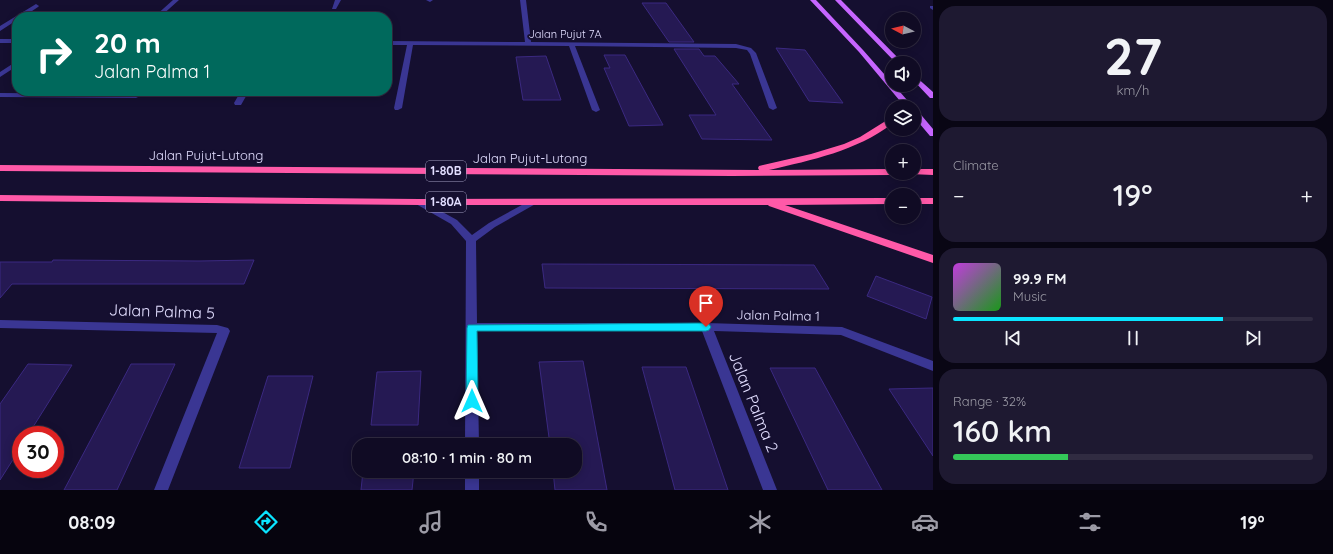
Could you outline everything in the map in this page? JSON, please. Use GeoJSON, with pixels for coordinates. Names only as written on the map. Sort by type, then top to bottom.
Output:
{"type":"FeatureCollection","features":[{"type":"Feature","properties":{"kind":"highway"},"geometry":{"type":"LineString","coordinates":[[732,173],[797,161],[836,150],[868,136],[885,125]]}},
{"type":"Feature","properties":{"kind":"highway","name":"Jalan Pujut-Lutong"},"geometry":{"type":"LineString","coordinates":[[0,168],[732,173],[885,172]]}},
{"type":"Feature","properties":{"kind":"highway"},"geometry":{"type":"LineString","coordinates":[[921,172],[933,172]]}},
{"type":"Feature","properties":{"kind":"highway","name":"1-80A"},"geometry":{"type":"LineString","coordinates":[[0,198],[419,202],[885,201]]}},
{"type":"Feature","properties":{"kind":"highway"},"geometry":{"type":"LineString","coordinates":[[765,201],[933,259]]}},
{"type":"Feature","properties":{"kind":"highway"},"geometry":{"type":"LineString","coordinates":[[921,201],[933,201]]}},
{"type":"Feature","properties":{"kind":"main road"},"geometry":{"type":"LineString","coordinates":[[813,0],[861,51],[901,100]]}},
{"type":"Feature","properties":{"kind":"main road"},"geometry":{"type":"LineString","coordinates":[[838,0],[893,56]]}},
{"type":"Feature","properties":{"kind":"main road"},"geometry":{"type":"LineString","coordinates":[[921,84],[933,96]]}},
{"type":"Feature","properties":{"kind":"main road"},"geometry":{"type":"LineString","coordinates":[[921,120],[933,134]]}},
{"type":"Feature","properties":{"kind":"street"},"geometry":{"type":"LineString","coordinates":[[163,12],[176,0]]}},
{"type":"Feature","properties":{"kind":"street"},"geometry":{"type":"LineString","coordinates":[[334,8],[338,0]]}},
{"type":"Feature","properties":{"kind":"street"},"geometry":{"type":"LineString","coordinates":[[523,0],[528,44]]}},
{"type":"Feature","properties":{"kind":"street"},"geometry":{"type":"LineString","coordinates":[[27,12],[36,6]]}},
{"type":"Feature","properties":{"kind":"street"},"geometry":{"type":"LineString","coordinates":[[0,29],[12,22]]}},
{"type":"Feature","properties":{"kind":"street"},"geometry":{"type":"LineString","coordinates":[[0,41],[12,41]]}},
{"type":"Feature","properties":{"kind":"street","name":"Jalan Pujut 7A"},"geometry":{"type":"LineString","coordinates":[[392,43],[728,45],[742,47],[753,53],[773,108]]}},
{"type":"Feature","properties":{"kind":"street"},"geometry":{"type":"LineString","coordinates":[[398,108],[410,43]]}},
{"type":"Feature","properties":{"kind":"street"},"geometry":{"type":"LineString","coordinates":[[571,44],[596,110]]}},
{"type":"Feature","properties":{"kind":"street"},"geometry":{"type":"LineString","coordinates":[[0,76],[12,67]]}},
{"type":"Feature","properties":{"kind":"street"},"geometry":{"type":"LineString","coordinates":[[0,95],[12,95]]}},
{"type":"Feature","properties":{"kind":"street"},"geometry":{"type":"LineString","coordinates":[[238,103],[242,96]]}},
{"type":"Feature","properties":{"kind":"street"},"geometry":{"type":"LineString","coordinates":[[419,202],[454,222],[471,240],[472,438]]}},
{"type":"Feature","properties":{"kind":"street"},"geometry":{"type":"LineString","coordinates":[[471,240],[492,224],[534,202]]}},
{"type":"Feature","properties":{"kind":"street","name":"Jalan Palma 5"},"geometry":{"type":"LineString","coordinates":[[2,327],[217,329],[224,331],[161,490]]}},
{"type":"Feature","properties":{"kind":"street","name":"Jalan Palma 1"},"geometry":{"type":"LineString","coordinates":[[472,328],[706,327],[842,331],[933,366]]}},
{"type":"Feature","properties":{"kind":"street","name":"Jalan Palma 2"},"geometry":{"type":"LineString","coordinates":[[706,327],[770,490]]}},
{"type":"Feature","properties":{"kind":"street"},"geometry":{"type":"LineString","coordinates":[[472,478],[472,490]]}},
{"type":"Feature","properties":{"kind":"building"},"geometry":{"type":"Polygon","coordinates":[[[642,3],[666,3],[694,42],[669,42],[642,3]]]}},
{"type":"Feature","properties":{"kind":"building"},"geometry":{"type":"Polygon","coordinates":[[[776,48],[805,50],[843,103],[809,101],[776,48]]]}},
{"type":"Feature","properties":{"kind":"building"},"geometry":{"type":"Polygon","coordinates":[[[674,49],[699,49],[704,56],[715,56],[739,84],[732,84],[772,140],[702,139],[689,115],[716,115],[674,49]]]}},
{"type":"Feature","properties":{"kind":"building"},"geometry":{"type":"Polygon","coordinates":[[[604,55],[625,55],[663,125],[629,126],[604,68],[610,68],[604,55]]]}},
{"type":"Feature","properties":{"kind":"building"},"geometry":{"type":"Polygon","coordinates":[[[546,56],[561,100],[523,100],[516,57],[546,56]]]}},
{"type":"Feature","properties":{"kind":"building"},"geometry":{"type":"Polygon","coordinates":[[[53,260],[254,260],[244,284],[12,284],[0,298],[0,262],[52,262],[53,260]]]}},
{"type":"Feature","properties":{"kind":"building"},"geometry":{"type":"Polygon","coordinates":[[[542,264],[814,265],[829,289],[545,288],[542,264]]]}},
{"type":"Feature","properties":{"kind":"building"},"geometry":{"type":"Polygon","coordinates":[[[876,276],[932,297],[926,319],[867,296],[876,276]]]}},
{"type":"Feature","properties":{"kind":"building"},"geometry":{"type":"Polygon","coordinates":[[[583,361],[607,490],[555,490],[554,478],[582,478],[582,438],[549,438],[539,362],[583,361]]]}},
{"type":"Feature","properties":{"kind":"building"},"geometry":{"type":"Polygon","coordinates":[[[28,364],[72,365],[34,426],[12,426],[12,461],[0,480],[0,404],[28,364]]]}},
{"type":"Feature","properties":{"kind":"building"},"geometry":{"type":"Polygon","coordinates":[[[131,364],[175,364],[117,490],[64,490],[131,364]]]}},
{"type":"Feature","properties":{"kind":"building"},"geometry":{"type":"Polygon","coordinates":[[[642,367],[686,367],[728,490],[675,490],[642,367]]]}},
{"type":"Feature","properties":{"kind":"building"},"geometry":{"type":"Polygon","coordinates":[[[770,368],[815,368],[882,490],[828,490],[770,368]]]}},
{"type":"Feature","properties":{"kind":"building"},"geometry":{"type":"Polygon","coordinates":[[[421,371],[418,425],[371,425],[377,372],[421,371]]]}},
{"type":"Feature","properties":{"kind":"building"},"geometry":{"type":"Polygon","coordinates":[[[268,376],[313,376],[290,468],[239,468],[268,376]]]}},
{"type":"Feature","properties":{"kind":"building"},"geometry":{"type":"Polygon","coordinates":[[[933,388],[933,456],[889,389],[933,388]]]}},
{"type":"Feature","properties":{"kind":"building"},"geometry":{"type":"Polygon","coordinates":[[[362,478],[413,478],[412,490],[361,490],[362,478]]]}},
{"type":"Feature","properties":{"kind":"route"},"geometry":{"type":"LineString","coordinates":[[472,401],[472,328],[706,327]]}}]}
